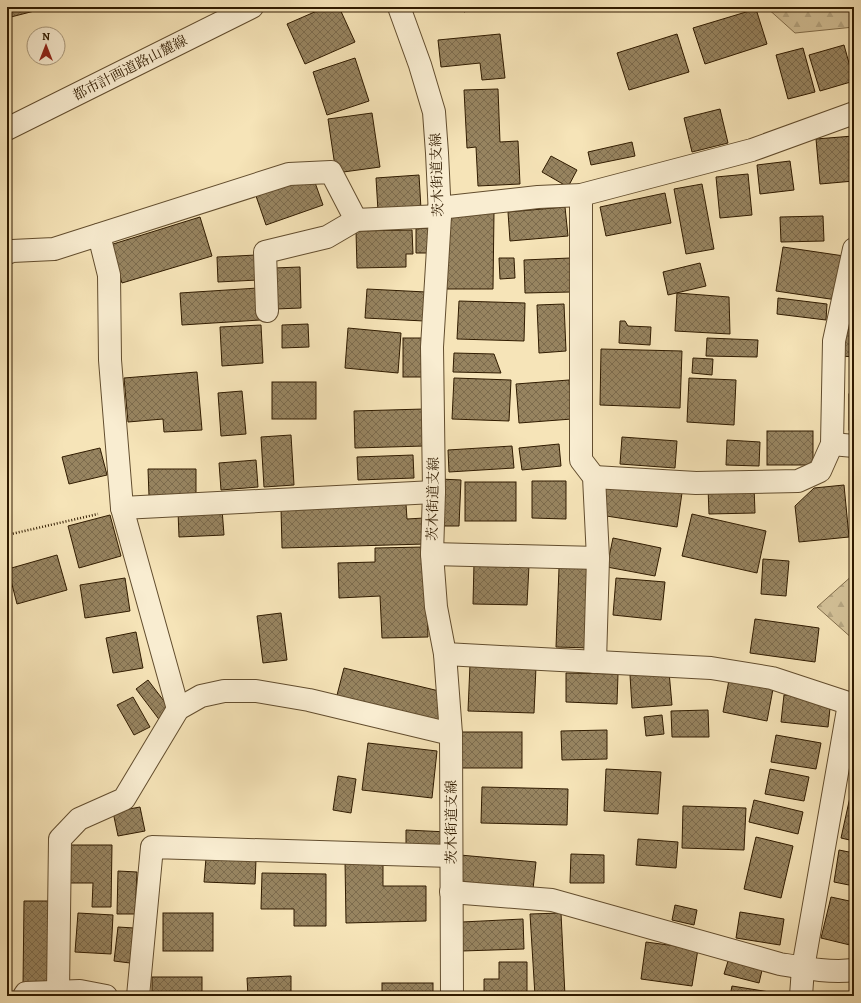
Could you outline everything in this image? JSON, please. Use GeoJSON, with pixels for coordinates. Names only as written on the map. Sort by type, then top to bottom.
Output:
{"type":"FeatureCollection","features":[{"type":"Feature","properties":{"kind":"street","name":"都市計画道路山麓線"},"geometry":{"type":"LineString","coordinates":[[7,129],[252,7]]}},
{"type":"Feature","properties":{"kind":"street","name":"茨木街道支線"},"geometry":{"type":"LineString","coordinates":[[399,7],[420,65],[434,112],[440,212],[432,346],[434,492],[432,554],[436,607],[445,654],[451,734],[452,996]]}},
{"type":"Feature","properties":{"kind":"street"},"geometry":{"type":"LineString","coordinates":[[267,311],[265,252],[327,237],[356,220],[440,212],[538,197],[581,195],[752,150],[854,114]]}},
{"type":"Feature","properties":{"kind":"street"},"geometry":{"type":"LineString","coordinates":[[7,253],[12,251],[54,249],[289,174],[331,172],[356,220]]}},
{"type":"Feature","properties":{"kind":"street"},"geometry":{"type":"LineString","coordinates":[[581,195],[581,460],[594,476],[598,558],[595,662]]}},
{"type":"Feature","properties":{"kind":"street"},"geometry":{"type":"LineString","coordinates":[[99,235],[109,275],[110,360],[122,508],[178,709]]}},
{"type":"Feature","properties":{"kind":"street"},"geometry":{"type":"LineString","coordinates":[[594,476],[696,483],[798,481],[820,471],[832,444],[834,341],[853,259]]}},
{"type":"Feature","properties":{"kind":"street"},"geometry":{"type":"LineString","coordinates":[[832,444],[854,446]]}},
{"type":"Feature","properties":{"kind":"street"},"geometry":{"type":"LineString","coordinates":[[122,508],[434,492]]}},
{"type":"Feature","properties":{"kind":"street"},"geometry":{"type":"LineString","coordinates":[[432,554],[598,558]]}},
{"type":"Feature","properties":{"kind":"street"},"geometry":{"type":"LineString","coordinates":[[445,654],[712,668],[772,678],[851,704],[803,968],[801,996]]}},
{"type":"Feature","properties":{"kind":"street"},"geometry":{"type":"LineString","coordinates":[[58,992],[60,839],[79,819],[124,799],[178,709],[201,696],[224,691],[256,691],[309,700],[451,734]]}},
{"type":"Feature","properties":{"kind":"street"},"geometry":{"type":"LineString","coordinates":[[138,996],[152,846],[451,856]]}},
{"type":"Feature","properties":{"kind":"street"},"geometry":{"type":"LineString","coordinates":[[451,892],[552,900],[780,964],[803,968],[843,971],[854,970]]}},
{"type":"Feature","properties":{"kind":"street"},"geometry":{"type":"LineString","coordinates":[[24,996],[26,993],[80,991],[106,996]]}},
{"type":"Feature","properties":{"kind":"path"},"geometry":{"type":"LineString","coordinates":[[7,535],[122,508]]}},
{"type":"Feature","properties":{"kind":"green space"},"geometry":{"type":"Polygon","coordinates":[[[766,7],[854,7],[854,27],[795,33],[766,7]]]}},
{"type":"Feature","properties":{"kind":"green space"},"geometry":{"type":"Polygon","coordinates":[[[854,574],[854,640],[817,607],[854,574]]]}},
{"type":"Feature","properties":{"kind":"building"},"geometry":{"type":"Polygon","coordinates":[[[7,7],[50,7],[7,18],[7,7]]]}},
{"type":"Feature","properties":{"kind":"building"},"geometry":{"type":"Polygon","coordinates":[[[326,7],[339,7],[355,42],[305,64],[287,24],[326,7]]]}},
{"type":"Feature","properties":{"kind":"building"},"geometry":{"type":"Polygon","coordinates":[[[462,7],[479,7],[464,12],[462,7]]]}},
{"type":"Feature","properties":{"kind":"building"},"geometry":{"type":"Polygon","coordinates":[[[756,9],[767,44],[705,64],[693,28],[756,9]]]}},
{"type":"Feature","properties":{"kind":"building"},"geometry":{"type":"Polygon","coordinates":[[[500,34],[505,78],[482,80],[480,63],[441,67],[438,40],[500,34]]]}},
{"type":"Feature","properties":{"kind":"building"},"geometry":{"type":"Polygon","coordinates":[[[677,34],[689,72],[629,90],[617,53],[677,34]]]}},
{"type":"Feature","properties":{"kind":"building"},"geometry":{"type":"Polygon","coordinates":[[[844,45],[854,81],[820,91],[809,55],[844,45]]]}},
{"type":"Feature","properties":{"kind":"building"},"geometry":{"type":"Polygon","coordinates":[[[803,48],[815,92],[788,99],[776,55],[803,48]]]}},
{"type":"Feature","properties":{"kind":"building"},"geometry":{"type":"Polygon","coordinates":[[[355,58],[369,101],[327,115],[313,72],[355,58]]]}},
{"type":"Feature","properties":{"kind":"building"},"geometry":{"type":"Polygon","coordinates":[[[498,89],[500,142],[518,141],[520,184],[478,186],[476,147],[467,148],[464,90],[498,89]]]}},
{"type":"Feature","properties":{"kind":"building"},"geometry":{"type":"Polygon","coordinates":[[[720,109],[728,143],[692,152],[684,118],[720,109]]]}},
{"type":"Feature","properties":{"kind":"building"},"geometry":{"type":"Polygon","coordinates":[[[372,113],[380,167],[336,173],[328,119],[372,113]]]}},
{"type":"Feature","properties":{"kind":"building"},"geometry":{"type":"Polygon","coordinates":[[[853,136],[854,181],[820,184],[816,139],[853,136]]]}},
{"type":"Feature","properties":{"kind":"building"},"geometry":{"type":"Polygon","coordinates":[[[632,142],[635,156],[591,165],[588,152],[632,142]]]}},
{"type":"Feature","properties":{"kind":"building"},"geometry":{"type":"Polygon","coordinates":[[[551,156],[577,170],[568,187],[542,172],[551,156]]]}},
{"type":"Feature","properties":{"kind":"building"},"geometry":{"type":"Polygon","coordinates":[[[790,161],[794,190],[760,194],[757,165],[790,161]]]}},
{"type":"Feature","properties":{"kind":"building"},"geometry":{"type":"Polygon","coordinates":[[[748,174],[752,215],[720,218],[716,177],[748,174]]]}},
{"type":"Feature","properties":{"kind":"building"},"geometry":{"type":"Polygon","coordinates":[[[419,175],[421,209],[378,211],[376,178],[419,175]]]}},
{"type":"Feature","properties":{"kind":"building"},"geometry":{"type":"Polygon","coordinates":[[[313,177],[323,205],[266,225],[256,196],[313,177]]]}},
{"type":"Feature","properties":{"kind":"building"},"geometry":{"type":"Polygon","coordinates":[[[702,184],[714,249],[686,254],[674,189],[702,184]]]}},
{"type":"Feature","properties":{"kind":"building"},"geometry":{"type":"Polygon","coordinates":[[[665,193],[671,223],[606,236],[600,207],[665,193]]]}},
{"type":"Feature","properties":{"kind":"building"},"geometry":{"type":"Polygon","coordinates":[[[565,207],[568,236],[510,241],[508,212],[565,207]]]}},
{"type":"Feature","properties":{"kind":"building"},"geometry":{"type":"Polygon","coordinates":[[[443,211],[494,212],[493,289],[442,289],[443,211]]]}},
{"type":"Feature","properties":{"kind":"building"},"geometry":{"type":"Polygon","coordinates":[[[823,216],[824,241],[781,242],[780,217],[823,216]]]}},
{"type":"Feature","properties":{"kind":"building"},"geometry":{"type":"Polygon","coordinates":[[[200,217],[212,256],[122,283],[110,245],[200,217]]]}},
{"type":"Feature","properties":{"kind":"building"},"geometry":{"type":"Polygon","coordinates":[[[429,228],[430,253],[416,253],[416,229],[429,228]]]}},
{"type":"Feature","properties":{"kind":"building"},"geometry":{"type":"Polygon","coordinates":[[[412,230],[413,254],[406,254],[406,267],[357,268],[356,231],[412,230]]]}},
{"type":"Feature","properties":{"kind":"building"},"geometry":{"type":"Polygon","coordinates":[[[783,247],[844,256],[837,300],[776,291],[783,247]]]}},
{"type":"Feature","properties":{"kind":"building"},"geometry":{"type":"Polygon","coordinates":[[[256,255],[258,280],[218,282],[217,257],[256,255]]]}},
{"type":"Feature","properties":{"kind":"building"},"geometry":{"type":"Polygon","coordinates":[[[499,258],[514,258],[515,278],[500,279],[499,258]]]}},
{"type":"Feature","properties":{"kind":"building"},"geometry":{"type":"Polygon","coordinates":[[[570,258],[571,292],[525,293],[524,260],[570,258]]]}},
{"type":"Feature","properties":{"kind":"building"},"geometry":{"type":"Polygon","coordinates":[[[700,263],[706,286],[668,295],[663,272],[700,263]]]}},
{"type":"Feature","properties":{"kind":"building"},"geometry":{"type":"Polygon","coordinates":[[[300,267],[301,308],[275,309],[274,268],[300,267]]]}},
{"type":"Feature","properties":{"kind":"building"},"geometry":{"type":"Polygon","coordinates":[[[258,288],[260,320],[182,325],[180,293],[258,288]]]}},
{"type":"Feature","properties":{"kind":"building"},"geometry":{"type":"Polygon","coordinates":[[[367,289],[426,292],[424,321],[365,318],[367,289]]]}},
{"type":"Feature","properties":{"kind":"building"},"geometry":{"type":"Polygon","coordinates":[[[677,293],[729,297],[730,334],[675,331],[677,293]]]}},
{"type":"Feature","properties":{"kind":"building"},"geometry":{"type":"Polygon","coordinates":[[[778,298],[827,304],[826,320],[777,314],[778,298]]]}},
{"type":"Feature","properties":{"kind":"building"},"geometry":{"type":"Polygon","coordinates":[[[459,301],[525,303],[524,341],[457,339],[459,301]]]}},
{"type":"Feature","properties":{"kind":"building"},"geometry":{"type":"Polygon","coordinates":[[[564,304],[566,351],[539,353],[537,305],[564,304]]]}},
{"type":"Feature","properties":{"kind":"building"},"geometry":{"type":"Polygon","coordinates":[[[620,321],[625,321],[628,326],[651,327],[650,345],[619,343],[620,321]]]}},
{"type":"Feature","properties":{"kind":"building"},"geometry":{"type":"Polygon","coordinates":[[[308,324],[309,347],[282,348],[282,325],[308,324]]]}},
{"type":"Feature","properties":{"kind":"building"},"geometry":{"type":"Polygon","coordinates":[[[261,325],[263,363],[222,366],[220,327],[261,325]]]}},
{"type":"Feature","properties":{"kind":"building"},"geometry":{"type":"Polygon","coordinates":[[[348,328],[401,333],[398,373],[345,368],[348,328]]]}},
{"type":"Feature","properties":{"kind":"building"},"geometry":{"type":"Polygon","coordinates":[[[845,329],[854,330],[854,357],[842,356],[845,329]]]}},
{"type":"Feature","properties":{"kind":"building"},"geometry":{"type":"Polygon","coordinates":[[[403,338],[426,338],[426,377],[403,377],[403,338]]]}},
{"type":"Feature","properties":{"kind":"building"},"geometry":{"type":"Polygon","coordinates":[[[707,338],[758,340],[757,357],[706,356],[707,338]]]}},
{"type":"Feature","properties":{"kind":"building"},"geometry":{"type":"Polygon","coordinates":[[[601,349],[682,351],[680,408],[600,405],[601,349]]]}},
{"type":"Feature","properties":{"kind":"building"},"geometry":{"type":"Polygon","coordinates":[[[454,353],[494,354],[501,373],[453,372],[454,353]]]}},
{"type":"Feature","properties":{"kind":"building"},"geometry":{"type":"Polygon","coordinates":[[[693,358],[713,359],[712,375],[692,373],[693,358]]]}},
{"type":"Feature","properties":{"kind":"building"},"geometry":{"type":"Polygon","coordinates":[[[197,372],[202,430],[164,432],[163,419],[128,422],[124,378],[197,372]]]}},
{"type":"Feature","properties":{"kind":"building"},"geometry":{"type":"Polygon","coordinates":[[[454,378],[511,380],[509,421],[452,419],[454,378]]]}},
{"type":"Feature","properties":{"kind":"building"},"geometry":{"type":"Polygon","coordinates":[[[689,378],[736,380],[734,425],[687,422],[689,378]]]}},
{"type":"Feature","properties":{"kind":"building"},"geometry":{"type":"Polygon","coordinates":[[[569,380],[572,419],[519,423],[516,384],[569,380]]]}},
{"type":"Feature","properties":{"kind":"building"},"geometry":{"type":"Polygon","coordinates":[[[272,382],[316,382],[316,419],[272,419],[272,382]]]}},
{"type":"Feature","properties":{"kind":"building"},"geometry":{"type":"Polygon","coordinates":[[[242,391],[246,434],[221,436],[218,393],[242,391]]]}},
{"type":"Feature","properties":{"kind":"building"},"geometry":{"type":"Polygon","coordinates":[[[849,394],[854,394],[854,430],[849,430],[849,394]]]}},
{"type":"Feature","properties":{"kind":"building"},"geometry":{"type":"Polygon","coordinates":[[[424,409],[424,446],[355,448],[354,411],[424,409]]]}},
{"type":"Feature","properties":{"kind":"building"},"geometry":{"type":"Polygon","coordinates":[[[767,431],[813,431],[813,465],[767,465],[767,431]]]}},
{"type":"Feature","properties":{"kind":"building"},"geometry":{"type":"Polygon","coordinates":[[[291,435],[294,485],[264,487],[261,437],[291,435]]]}},
{"type":"Feature","properties":{"kind":"building"},"geometry":{"type":"Polygon","coordinates":[[[622,437],[677,441],[675,468],[620,464],[622,437]]]}},
{"type":"Feature","properties":{"kind":"building"},"geometry":{"type":"Polygon","coordinates":[[[727,440],[760,442],[759,466],[726,465],[727,440]]]}},
{"type":"Feature","properties":{"kind":"building"},"geometry":{"type":"Polygon","coordinates":[[[559,444],[561,466],[522,470],[519,448],[559,444]]]}},
{"type":"Feature","properties":{"kind":"building"},"geometry":{"type":"Polygon","coordinates":[[[512,446],[514,468],[449,472],[448,450],[512,446]]]}},
{"type":"Feature","properties":{"kind":"building"},"geometry":{"type":"Polygon","coordinates":[[[100,448],[107,475],[69,484],[62,457],[100,448]]]}},
{"type":"Feature","properties":{"kind":"building"},"geometry":{"type":"Polygon","coordinates":[[[413,455],[414,478],[358,480],[357,457],[413,455]]]}},
{"type":"Feature","properties":{"kind":"building"},"geometry":{"type":"Polygon","coordinates":[[[256,460],[258,487],[221,490],[219,463],[256,460]]]}},
{"type":"Feature","properties":{"kind":"building"},"geometry":{"type":"Polygon","coordinates":[[[148,469],[196,469],[196,495],[149,496],[148,469]]]}},
{"type":"Feature","properties":{"kind":"building"},"geometry":{"type":"Polygon","coordinates":[[[440,479],[461,480],[459,526],[438,526],[440,479]]]}},
{"type":"Feature","properties":{"kind":"building"},"geometry":{"type":"Polygon","coordinates":[[[532,481],[566,481],[566,519],[532,518],[532,481]]]}},
{"type":"Feature","properties":{"kind":"building"},"geometry":{"type":"Polygon","coordinates":[[[605,481],[682,493],[677,527],[600,515],[605,481]]]}},
{"type":"Feature","properties":{"kind":"building"},"geometry":{"type":"Polygon","coordinates":[[[465,482],[516,482],[516,521],[465,521],[465,482]]]}},
{"type":"Feature","properties":{"kind":"building"},"geometry":{"type":"Polygon","coordinates":[[[844,485],[849,537],[799,542],[795,506],[814,488],[844,485]]]}},
{"type":"Feature","properties":{"kind":"building"},"geometry":{"type":"Polygon","coordinates":[[[754,486],[755,513],[709,514],[708,487],[754,486]]]}},
{"type":"Feature","properties":{"kind":"building"},"geometry":{"type":"Polygon","coordinates":[[[406,504],[407,519],[424,518],[425,544],[282,548],[281,508],[406,504]]]}},
{"type":"Feature","properties":{"kind":"building"},"geometry":{"type":"Polygon","coordinates":[[[222,509],[224,535],[179,537],[178,511],[222,509]]]}},
{"type":"Feature","properties":{"kind":"building"},"geometry":{"type":"Polygon","coordinates":[[[692,514],[766,531],[757,573],[682,556],[692,514]]]}},
{"type":"Feature","properties":{"kind":"building"},"geometry":{"type":"Polygon","coordinates":[[[110,515],[121,556],[79,568],[68,526],[110,515]]]}},
{"type":"Feature","properties":{"kind":"building"},"geometry":{"type":"Polygon","coordinates":[[[613,538],[661,548],[655,576],[607,567],[613,538]]]}},
{"type":"Feature","properties":{"kind":"building"},"geometry":{"type":"Polygon","coordinates":[[[425,547],[428,637],[382,638],[380,596],[339,598],[338,563],[375,562],[375,548],[425,547]]]}},
{"type":"Feature","properties":{"kind":"building"},"geometry":{"type":"Polygon","coordinates":[[[57,555],[67,590],[17,604],[8,569],[57,555]]]}},
{"type":"Feature","properties":{"kind":"building"},"geometry":{"type":"Polygon","coordinates":[[[763,559],[789,561],[786,596],[761,594],[763,559]]]}},
{"type":"Feature","properties":{"kind":"building"},"geometry":{"type":"Polygon","coordinates":[[[474,563],[529,565],[527,605],[473,604],[474,563]]]}},
{"type":"Feature","properties":{"kind":"building"},"geometry":{"type":"Polygon","coordinates":[[[559,568],[594,568],[591,648],[556,647],[559,568]]]}},
{"type":"Feature","properties":{"kind":"building"},"geometry":{"type":"Polygon","coordinates":[[[125,578],[130,611],[85,618],[80,585],[125,578]]]}},
{"type":"Feature","properties":{"kind":"building"},"geometry":{"type":"Polygon","coordinates":[[[616,578],[665,582],[661,620],[613,615],[616,578]]]}},
{"type":"Feature","properties":{"kind":"building"},"geometry":{"type":"Polygon","coordinates":[[[281,613],[287,660],[263,663],[257,616],[281,613]]]}},
{"type":"Feature","properties":{"kind":"building"},"geometry":{"type":"Polygon","coordinates":[[[755,619],[819,628],[815,662],[750,653],[755,619]]]}},
{"type":"Feature","properties":{"kind":"building"},"geometry":{"type":"Polygon","coordinates":[[[136,632],[143,668],[113,673],[106,638],[136,632]]]}},
{"type":"Feature","properties":{"kind":"building"},"geometry":{"type":"Polygon","coordinates":[[[470,664],[536,667],[534,713],[468,711],[470,664]]]}},
{"type":"Feature","properties":{"kind":"building"},"geometry":{"type":"Polygon","coordinates":[[[344,668],[439,691],[439,725],[336,699],[344,668]]]}},
{"type":"Feature","properties":{"kind":"building"},"geometry":{"type":"Polygon","coordinates":[[[669,672],[672,705],[632,708],[630,675],[669,672]]]}},
{"type":"Feature","properties":{"kind":"building"},"geometry":{"type":"Polygon","coordinates":[[[566,673],[618,674],[617,704],[566,702],[566,673]]]}},
{"type":"Feature","properties":{"kind":"building"},"geometry":{"type":"Polygon","coordinates":[[[148,680],[173,713],[161,722],[136,689],[148,680]]]}},
{"type":"Feature","properties":{"kind":"building"},"geometry":{"type":"Polygon","coordinates":[[[729,680],[773,689],[767,721],[723,712],[729,680]]]}},
{"type":"Feature","properties":{"kind":"building"},"geometry":{"type":"Polygon","coordinates":[[[784,695],[831,699],[828,727],[781,722],[784,695]]]}},
{"type":"Feature","properties":{"kind":"building"},"geometry":{"type":"Polygon","coordinates":[[[133,697],[150,727],[134,735],[117,705],[133,697]]]}},
{"type":"Feature","properties":{"kind":"building"},"geometry":{"type":"Polygon","coordinates":[[[708,710],[709,737],[672,737],[671,711],[708,710]]]}},
{"type":"Feature","properties":{"kind":"building"},"geometry":{"type":"Polygon","coordinates":[[[662,715],[664,734],[646,736],[644,717],[662,715]]]}},
{"type":"Feature","properties":{"kind":"building"},"geometry":{"type":"Polygon","coordinates":[[[607,730],[607,759],[562,760],[561,731],[607,730]]]}},
{"type":"Feature","properties":{"kind":"building"},"geometry":{"type":"Polygon","coordinates":[[[459,732],[522,732],[522,768],[459,768],[459,732]]]}},
{"type":"Feature","properties":{"kind":"building"},"geometry":{"type":"Polygon","coordinates":[[[776,735],[821,743],[816,769],[771,762],[776,735]]]}},
{"type":"Feature","properties":{"kind":"building"},"geometry":{"type":"Polygon","coordinates":[[[368,743],[437,751],[432,798],[362,790],[368,743]]]}},
{"type":"Feature","properties":{"kind":"building"},"geometry":{"type":"Polygon","coordinates":[[[606,769],[661,772],[658,814],[604,811],[606,769]]]}},
{"type":"Feature","properties":{"kind":"building"},"geometry":{"type":"Polygon","coordinates":[[[770,769],[809,777],[804,801],[765,794],[770,769]]]}},
{"type":"Feature","properties":{"kind":"building"},"geometry":{"type":"Polygon","coordinates":[[[854,774],[854,791],[851,790],[854,774]]]}},
{"type":"Feature","properties":{"kind":"building"},"geometry":{"type":"Polygon","coordinates":[[[338,776],[356,779],[351,813],[333,810],[338,776]]]}},
{"type":"Feature","properties":{"kind":"building"},"geometry":{"type":"Polygon","coordinates":[[[482,787],[568,789],[567,825],[481,823],[482,787]]]}},
{"type":"Feature","properties":{"kind":"building"},"geometry":{"type":"Polygon","coordinates":[[[850,797],[854,798],[854,841],[841,838],[850,797]]]}},
{"type":"Feature","properties":{"kind":"building"},"geometry":{"type":"Polygon","coordinates":[[[754,800],[803,812],[798,834],[749,822],[754,800]]]}},
{"type":"Feature","properties":{"kind":"building"},"geometry":{"type":"Polygon","coordinates":[[[683,806],[746,808],[744,850],[682,848],[683,806]]]}},
{"type":"Feature","properties":{"kind":"building"},"geometry":{"type":"Polygon","coordinates":[[[140,807],[145,831],[118,836],[113,812],[140,807]]]}},
{"type":"Feature","properties":{"kind":"building"},"geometry":{"type":"Polygon","coordinates":[[[406,830],[448,832],[447,846],[406,844],[406,830]]]}},
{"type":"Feature","properties":{"kind":"building"},"geometry":{"type":"Polygon","coordinates":[[[756,837],[793,846],[781,898],[744,889],[756,837]]]}},
{"type":"Feature","properties":{"kind":"building"},"geometry":{"type":"Polygon","coordinates":[[[638,839],[678,842],[676,868],[636,865],[638,839]]]}},
{"type":"Feature","properties":{"kind":"building"},"geometry":{"type":"Polygon","coordinates":[[[71,845],[112,845],[111,907],[92,907],[93,883],[70,883],[71,845]]]}},
{"type":"Feature","properties":{"kind":"building"},"geometry":{"type":"Polygon","coordinates":[[[839,850],[854,853],[854,886],[834,882],[839,850]]]}},
{"type":"Feature","properties":{"kind":"building"},"geometry":{"type":"Polygon","coordinates":[[[571,854],[604,855],[604,883],[570,883],[571,854]]]}},
{"type":"Feature","properties":{"kind":"building"},"geometry":{"type":"Polygon","coordinates":[[[460,855],[536,862],[533,889],[457,881],[460,855]]]}},
{"type":"Feature","properties":{"kind":"building"},"geometry":{"type":"Polygon","coordinates":[[[206,858],[256,860],[255,884],[204,882],[206,858]]]}},
{"type":"Feature","properties":{"kind":"building"},"geometry":{"type":"Polygon","coordinates":[[[383,860],[383,886],[426,886],[426,921],[346,923],[345,861],[383,860]]]}},
{"type":"Feature","properties":{"kind":"building"},"geometry":{"type":"Polygon","coordinates":[[[118,871],[137,872],[135,914],[117,914],[118,871]]]}},
{"type":"Feature","properties":{"kind":"building"},"geometry":{"type":"Polygon","coordinates":[[[262,873],[326,874],[326,926],[294,926],[294,909],[261,909],[262,873]]]}},
{"type":"Feature","properties":{"kind":"building"},"geometry":{"type":"Polygon","coordinates":[[[7,880],[10,901],[7,901],[7,880]]]}},
{"type":"Feature","properties":{"kind":"building"},"geometry":{"type":"Polygon","coordinates":[[[831,897],[854,902],[854,946],[821,938],[831,897]]]}},
{"type":"Feature","properties":{"kind":"building"},"geometry":{"type":"Polygon","coordinates":[[[24,901],[52,901],[51,986],[23,986],[24,901]]]}},
{"type":"Feature","properties":{"kind":"building"},"geometry":{"type":"Polygon","coordinates":[[[675,905],[697,910],[694,925],[672,920],[675,905]]]}},
{"type":"Feature","properties":{"kind":"building"},"geometry":{"type":"Polygon","coordinates":[[[740,912],[784,919],[780,945],[736,938],[740,912]]]}},
{"type":"Feature","properties":{"kind":"building"},"geometry":{"type":"Polygon","coordinates":[[[78,913],[113,915],[111,954],[75,952],[78,913]]]}},
{"type":"Feature","properties":{"kind":"building"},"geometry":{"type":"Polygon","coordinates":[[[163,913],[213,913],[213,951],[163,951],[163,913]]]}},
{"type":"Feature","properties":{"kind":"building"},"geometry":{"type":"Polygon","coordinates":[[[561,913],[565,996],[535,996],[530,914],[561,913]]]}},
{"type":"Feature","properties":{"kind":"building"},"geometry":{"type":"Polygon","coordinates":[[[523,919],[524,949],[462,951],[462,922],[523,919]]]}},
{"type":"Feature","properties":{"kind":"building"},"geometry":{"type":"Polygon","coordinates":[[[118,927],[134,928],[130,963],[114,961],[118,927]]]}},
{"type":"Feature","properties":{"kind":"building"},"geometry":{"type":"Polygon","coordinates":[[[646,942],[698,949],[692,986],[641,979],[646,942]]]}},
{"type":"Feature","properties":{"kind":"building"},"geometry":{"type":"Polygon","coordinates":[[[729,958],[763,966],[759,983],[724,974],[729,958]]]}},
{"type":"Feature","properties":{"kind":"building"},"geometry":{"type":"Polygon","coordinates":[[[499,962],[527,962],[527,996],[484,996],[484,979],[499,979],[499,962]]]}},
{"type":"Feature","properties":{"kind":"building"},"geometry":{"type":"Polygon","coordinates":[[[291,976],[291,996],[248,996],[247,978],[291,976]]]}},
{"type":"Feature","properties":{"kind":"building"},"geometry":{"type":"Polygon","coordinates":[[[152,977],[202,977],[202,996],[152,996],[152,977]]]}},
{"type":"Feature","properties":{"kind":"building"},"geometry":{"type":"Polygon","coordinates":[[[382,983],[433,983],[433,996],[382,996],[382,983]]]}},
{"type":"Feature","properties":{"kind":"building"},"geometry":{"type":"Polygon","coordinates":[[[732,986],[782,994],[782,996],[730,996],[732,986]]]}}]}
